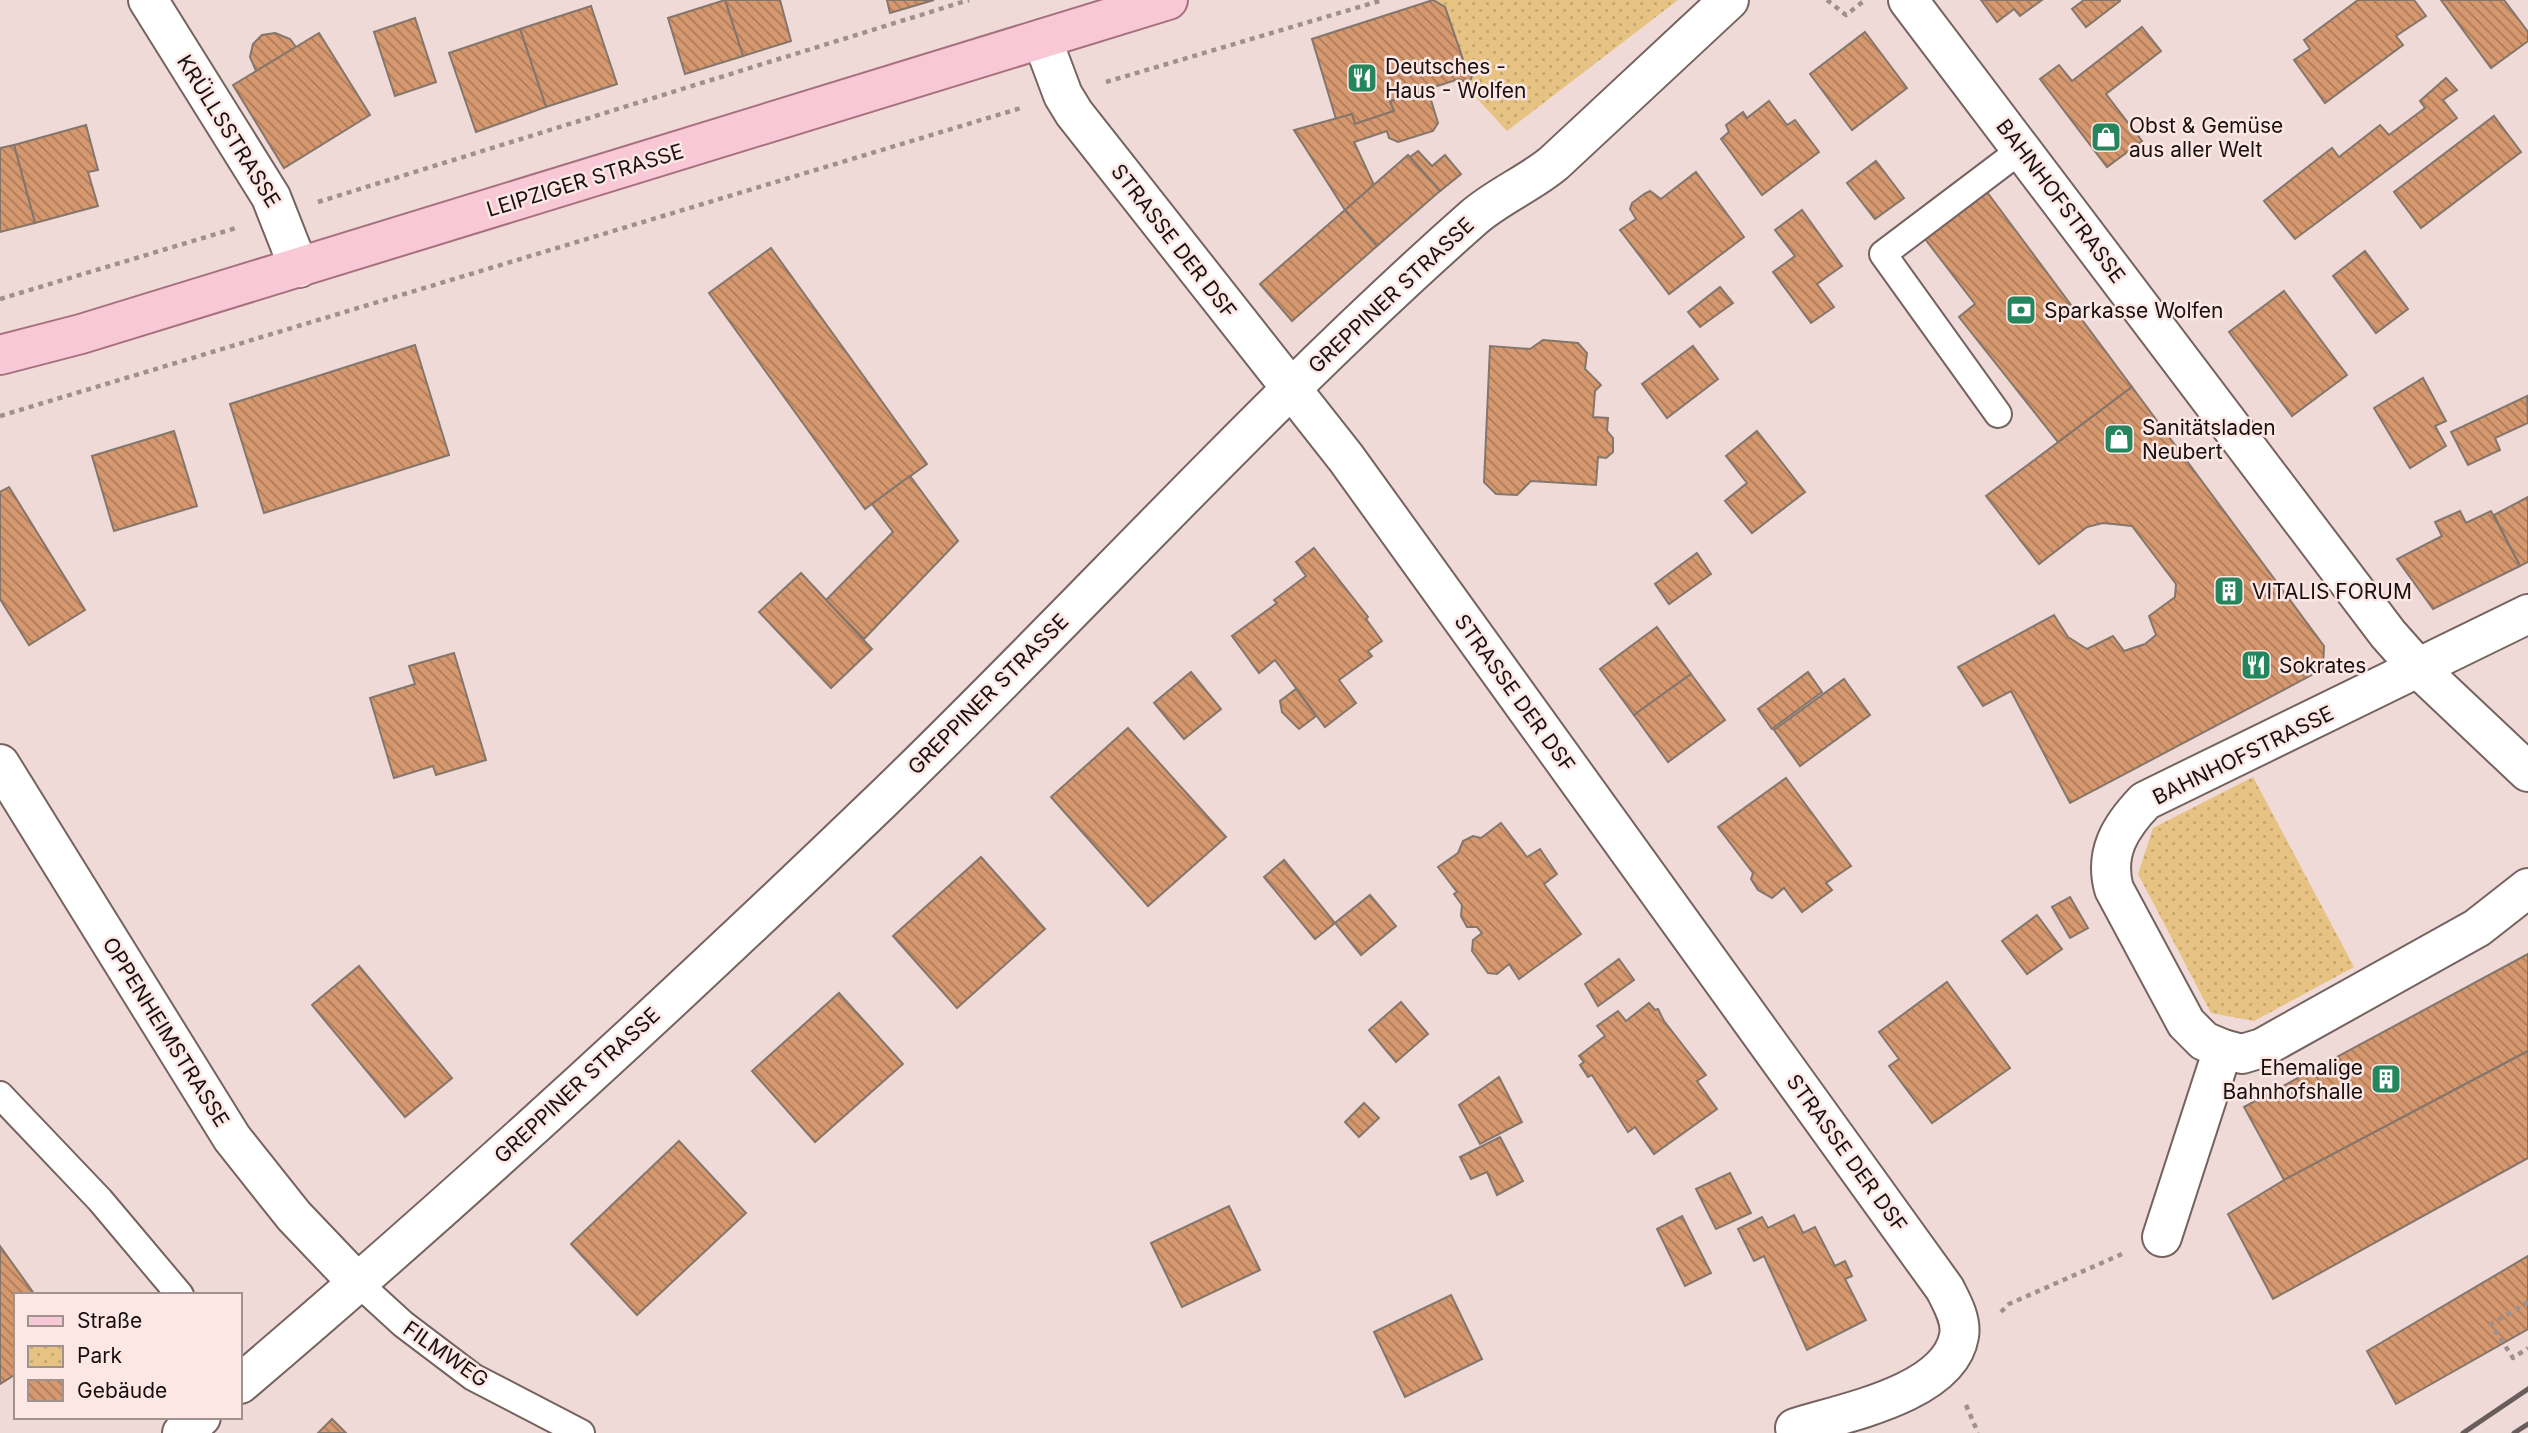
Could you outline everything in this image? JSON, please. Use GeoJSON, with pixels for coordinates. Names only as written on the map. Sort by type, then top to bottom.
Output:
{"type":"FeatureCollection","features":[{"type":"Feature","properties":{"kind":"main road","name":"LEIPZIGER STRASSE"},"geometry":{"type":"LineString","coordinates":[[0,355],[81,334],[299,268],[1042,39],[1128,6],[1168,0]]}},
{"type":"Feature","properties":{"kind":"street","name":"KRÜLLSSTRASSE"},"geometry":{"type":"LineString","coordinates":[[148,0],[280,214],[299,268]]}},
{"type":"Feature","properties":{"kind":"street","name":"GREPPINER STRASSE"},"geometry":{"type":"LineString","coordinates":[[242,1376],[501,1157],[882,800],[1292,390],[1477,214],[1530,183],[1554,163],[1729,0]]}},
{"type":"Feature","properties":{"kind":"street","name":"BAHNHOFSTRASSE"},"geometry":{"type":"LineString","coordinates":[[1908,0],[2381,624],[2419,669],[2528,772]]}},
{"type":"Feature","properties":{"kind":"street","name":"STRASSE DER DSF"},"geometry":{"type":"LineString","coordinates":[[1042,39],[1063,95],[1346,458],[1945,1289],[1958,1317],[1959,1336],[1948,1359]]}},
{"type":"Feature","properties":{"kind":"street"},"geometry":{"type":"LineString","coordinates":[[2419,669],[2528,614]]}},
{"type":"Feature","properties":{"kind":"street","name":"BAHNHOFSTRASSE"},"geometry":{"type":"LineString","coordinates":[[2223,1049],[2204,1041],[2186,1023],[2114,890],[2109,872],[2111,852],[2123,824],[2145,802],[2419,669]]}},
{"type":"Feature","properties":{"kind":"street","name":"OPPENHEIMSTRASSE"},"geometry":{"type":"LineString","coordinates":[[0,764],[232,1138],[288,1209],[356,1281]]}},
{"type":"Feature","properties":{"kind":"street"},"geometry":{"type":"LineString","coordinates":[[2162,1237],[2223,1049],[2242,1054],[2262,1048],[2477,928],[2528,888]]}},
{"type":"Feature","properties":{"kind":"street"},"geometry":{"type":"LineString","coordinates":[[1783,1431],[1904,1392],[1933,1377],[1948,1359]]}},
{"type":"Feature","properties":{"kind":"street"},"geometry":{"type":"LineString","coordinates":[[182,1433],[199,1419]]}},
{"type":"Feature","properties":{"kind":"lane"},"geometry":{"type":"LineString","coordinates":[[1998,414],[1882,254],[2022,149]]}},
{"type":"Feature","properties":{"kind":"lane"},"geometry":{"type":"LineString","coordinates":[[0,1094],[100,1200],[178,1293]]}},
{"type":"Feature","properties":{"kind":"lane","name":"FILMWEG"},"geometry":{"type":"LineString","coordinates":[[356,1281],[402,1324],[473,1377],[581,1433]]}},
{"type":"Feature","properties":{"kind":"path"},"geometry":{"type":"LineString","coordinates":[[0,299],[969,0]]}},
{"type":"Feature","properties":{"kind":"path"},"geometry":{"type":"LineString","coordinates":[[0,416],[1383,0]]}},
{"type":"Feature","properties":{"kind":"path"},"geometry":{"type":"LineString","coordinates":[[1828,0],[1846,15],[1865,0]]}},
{"type":"Feature","properties":{"kind":"path"},"geometry":{"type":"LineString","coordinates":[[1999,1314],[2009,1304],[2162,1237]]}},
{"type":"Feature","properties":{"kind":"path"},"geometry":{"type":"LineString","coordinates":[[2528,1303],[2491,1324],[2513,1358],[2528,1348]]}},
{"type":"Feature","properties":{"kind":"path"},"geometry":{"type":"LineString","coordinates":[[1948,1359],[1978,1433]]}},
{"type":"Feature","properties":{"kind":"green space"},"geometry":{"type":"Polygon","coordinates":[[[1433,0],[1678,0],[1507,131],[1459,79],[1469,83],[1474,72],[1466,68],[1445,7],[1433,0]]]}},
{"type":"Feature","properties":{"kind":"green space"},"geometry":{"type":"Polygon","coordinates":[[[2253,777],[2354,967],[2254,1021],[2211,1013],[2138,874],[2153,828],[2253,777]]]}},
{"type":"Feature","properties":{"kind":"building"},"geometry":{"type":"Polygon","coordinates":[[[725,0],[780,0],[791,41],[743,56],[725,0]]]}},
{"type":"Feature","properties":{"kind":"building"},"geometry":{"type":"Polygon","coordinates":[[[725,0],[743,56],[685,74],[668,18],[725,0]]]}},
{"type":"Feature","properties":{"kind":"building"},"geometry":{"type":"Polygon","coordinates":[[[887,0],[934,0],[890,13],[887,0]]]}},
{"type":"Feature","properties":{"kind":"building"},"geometry":{"type":"Polygon","coordinates":[[[1433,0],[1445,7],[1466,68],[1474,72],[1469,83],[1459,79],[1390,101],[1394,111],[1355,124],[1352,114],[1336,119],[1312,39],[1433,0]]]}},
{"type":"Feature","properties":{"kind":"building"},"geometry":{"type":"Polygon","coordinates":[[[1981,0],[2042,0],[2020,16],[2014,9],[1997,22],[1981,0]]]}},
{"type":"Feature","properties":{"kind":"building"},"geometry":{"type":"Polygon","coordinates":[[[2084,0],[2120,1],[2086,27],[2072,9],[2084,0]]]}},
{"type":"Feature","properties":{"kind":"building"},"geometry":{"type":"Polygon","coordinates":[[[2358,0],[2414,0],[2426,16],[2396,36],[2403,45],[2325,103],[2294,60],[2310,49],[2304,40],[2358,0]]]}},
{"type":"Feature","properties":{"kind":"building"},"geometry":{"type":"Polygon","coordinates":[[[2441,0],[2504,0],[2528,32],[2528,41],[2491,68],[2441,0]]]}},
{"type":"Feature","properties":{"kind":"building"},"geometry":{"type":"Polygon","coordinates":[[[591,6],[617,84],[546,107],[520,29],[591,6]]]}},
{"type":"Feature","properties":{"kind":"building"},"geometry":{"type":"Polygon","coordinates":[[[415,18],[436,82],[395,96],[374,32],[415,18]]]}},
{"type":"Feature","properties":{"kind":"building"},"geometry":{"type":"Polygon","coordinates":[[[2142,27],[2161,51],[2106,94],[2142,141],[2107,167],[2040,79],[2059,65],[2072,81],[2142,27]]]}},
{"type":"Feature","properties":{"kind":"building"},"geometry":{"type":"Polygon","coordinates":[[[520,29],[546,107],[476,132],[449,53],[520,29]]]}},
{"type":"Feature","properties":{"kind":"building"},"geometry":{"type":"Polygon","coordinates":[[[1865,32],[1907,88],[1852,130],[1810,74],[1865,32]]]}},
{"type":"Feature","properties":{"kind":"building"},"geometry":{"type":"Polygon","coordinates":[[[275,33],[290,39],[296,47],[256,71],[250,57],[253,44],[262,35],[275,33]]]}},
{"type":"Feature","properties":{"kind":"building"},"geometry":{"type":"Polygon","coordinates":[[[319,33],[370,115],[284,168],[233,85],[319,33]]]}},
{"type":"Feature","properties":{"kind":"building"},"geometry":{"type":"Polygon","coordinates":[[[2446,78],[2457,90],[2443,100],[2457,118],[2295,239],[2264,201],[2332,148],[2339,157],[2380,125],[2389,135],[2425,108],[2420,101],[2446,78]]]}},
{"type":"Feature","properties":{"kind":"building"},"geometry":{"type":"Polygon","coordinates":[[[1428,90],[1438,123],[1433,131],[1398,142],[1389,138],[1387,131],[1354,142],[1374,185],[1345,210],[1294,130],[1352,114],[1355,124],[1394,111],[1390,101],[1428,90]]]}},
{"type":"Feature","properties":{"kind":"building"},"geometry":{"type":"Polygon","coordinates":[[[1769,101],[1787,125],[1795,120],[1819,152],[1762,195],[1721,139],[1729,132],[1726,125],[1743,112],[1747,118],[1769,101]]]}},
{"type":"Feature","properties":{"kind":"building"},"geometry":{"type":"Polygon","coordinates":[[[2494,116],[2521,152],[2421,228],[2394,192],[2494,116]]]}},
{"type":"Feature","properties":{"kind":"building"},"geometry":{"type":"Polygon","coordinates":[[[86,125],[98,170],[88,172],[98,206],[35,223],[14,145],[86,125]]]}},
{"type":"Feature","properties":{"kind":"building"},"geometry":{"type":"Polygon","coordinates":[[[14,145],[35,223],[0,232],[0,148],[14,145]]]}},
{"type":"Feature","properties":{"kind":"building"},"geometry":{"type":"Polygon","coordinates":[[[1418,151],[1432,166],[1445,155],[1461,174],[1440,191],[1410,157],[1418,151]]]}},
{"type":"Feature","properties":{"kind":"building"},"geometry":{"type":"Polygon","coordinates":[[[1408,155],[1440,191],[1377,246],[1345,210],[1408,155]]]}},
{"type":"Feature","properties":{"kind":"building"},"geometry":{"type":"Polygon","coordinates":[[[1876,161],[1904,198],[1875,219],[1847,183],[1876,161]]]}},
{"type":"Feature","properties":{"kind":"building"},"geometry":{"type":"Polygon","coordinates":[[[1696,172],[1744,237],[1669,294],[1620,230],[1636,219],[1630,209],[1632,203],[1650,191],[1661,199],[1696,172]]]}},
{"type":"Feature","properties":{"kind":"building","name":"Sparkasse Wolfen"},"geometry":{"type":"Polygon","coordinates":[[[1984,188],[2132,387],[2058,442],[1959,317],[1975,304],[1922,235],[1984,188]]]}},
{"type":"Feature","properties":{"kind":"building"},"geometry":{"type":"Polygon","coordinates":[[[1345,210],[1377,246],[1292,321],[1260,284],[1345,210]]]}},
{"type":"Feature","properties":{"kind":"building"},"geometry":{"type":"Polygon","coordinates":[[[1802,210],[1842,266],[1817,284],[1834,307],[1811,323],[1773,272],[1795,256],[1775,230],[1802,210]]]}},
{"type":"Feature","properties":{"kind":"building"},"geometry":{"type":"Polygon","coordinates":[[[771,248],[927,464],[865,509],[709,293],[771,248]]]}},
{"type":"Feature","properties":{"kind":"building"},"geometry":{"type":"Polygon","coordinates":[[[2365,251],[2408,309],[2376,333],[2333,276],[2365,251]]]}},
{"type":"Feature","properties":{"kind":"building"},"geometry":{"type":"Polygon","coordinates":[[[1720,287],[1733,303],[1700,327],[1688,312],[1720,287]]]}},
{"type":"Feature","properties":{"kind":"building"},"geometry":{"type":"Polygon","coordinates":[[[2284,291],[2347,375],[2292,416],[2229,332],[2284,291]]]}},
{"type":"Feature","properties":{"kind":"building"},"geometry":{"type":"Polygon","coordinates":[[[1543,340],[1578,343],[1587,353],[1585,369],[1601,385],[1595,391],[1593,417],[1608,418],[1607,431],[1613,438],[1613,452],[1606,458],[1598,457],[1596,485],[1531,481],[1517,495],[1496,494],[1484,482],[1490,346],[1530,349],[1543,340]]]}},
{"type":"Feature","properties":{"kind":"building"},"geometry":{"type":"Polygon","coordinates":[[[415,345],[449,455],[264,513],[230,404],[415,345]]]}},
{"type":"Feature","properties":{"kind":"building"},"geometry":{"type":"Polygon","coordinates":[[[1693,346],[1718,379],[1667,418],[1642,384],[1693,346]]]}},
{"type":"Feature","properties":{"kind":"building"},"geometry":{"type":"Polygon","coordinates":[[[2423,378],[2446,421],[2435,426],[2446,446],[2410,468],[2374,408],[2423,378]]]}},
{"type":"Feature","properties":{"kind":"building","name":"VITALIS FORUM"},"geometry":{"type":"Polygon","coordinates":[[[2132,387],[2324,646],[2323,669],[2070,803],[2011,691],[1983,706],[1958,667],[2054,615],[2068,637],[2087,649],[2113,636],[2124,651],[2145,644],[2156,635],[2149,616],[2175,597],[2176,584],[2132,526],[2103,523],[2087,527],[2039,564],[1986,496],[2132,387]]]}},
{"type":"Feature","properties":{"kind":"building"},"geometry":{"type":"Polygon","coordinates":[[[2527,396],[2528,423],[2495,438],[2500,450],[2468,465],[2451,432],[2527,396]]]}},
{"type":"Feature","properties":{"kind":"building"},"geometry":{"type":"Polygon","coordinates":[[[174,431],[197,506],[114,531],[92,456],[174,431]]]}},
{"type":"Feature","properties":{"kind":"building"},"geometry":{"type":"Polygon","coordinates":[[[1757,431],[1805,492],[1752,533],[1725,501],[1747,483],[1726,456],[1757,431]]]}},
{"type":"Feature","properties":{"kind":"building"},"geometry":{"type":"Polygon","coordinates":[[[910,476],[958,541],[864,639],[826,600],[893,532],[872,504],[910,476]]]}},
{"type":"Feature","properties":{"kind":"building"},"geometry":{"type":"Polygon","coordinates":[[[9,487],[85,610],[29,645],[0,599],[0,492],[9,487]]]}},
{"type":"Feature","properties":{"kind":"building"},"geometry":{"type":"Polygon","coordinates":[[[2528,497],[2528,562],[2520,566],[2494,515],[2528,497]]]}},
{"type":"Feature","properties":{"kind":"building"},"geometry":{"type":"Polygon","coordinates":[[[2460,511],[2466,523],[2491,511],[2520,566],[2433,609],[2397,559],[2442,536],[2435,522],[2460,511]]]}},
{"type":"Feature","properties":{"kind":"building"},"geometry":{"type":"Polygon","coordinates":[[[1314,548],[1368,617],[1366,619],[1382,641],[1368,651],[1372,656],[1339,680],[1356,703],[1325,727],[1275,660],[1259,673],[1232,636],[1277,603],[1274,600],[1306,576],[1296,562],[1314,548]]]}},
{"type":"Feature","properties":{"kind":"building"},"geometry":{"type":"Polygon","coordinates":[[[1697,553],[1711,574],[1669,604],[1655,584],[1697,553]]]}},
{"type":"Feature","properties":{"kind":"building"},"geometry":{"type":"Polygon","coordinates":[[[801,573],[872,649],[831,688],[759,612],[801,573]]]}},
{"type":"Feature","properties":{"kind":"building"},"geometry":{"type":"Polygon","coordinates":[[[1657,627],[1691,674],[1634,715],[1600,669],[1657,627]]]}},
{"type":"Feature","properties":{"kind":"building"},"geometry":{"type":"Polygon","coordinates":[[[454,653],[486,760],[436,775],[433,766],[394,778],[370,698],[415,684],[409,666],[454,653]]]}},
{"type":"Feature","properties":{"kind":"building"},"geometry":{"type":"Polygon","coordinates":[[[1191,672],[1221,709],[1184,739],[1154,703],[1191,672]]]}},
{"type":"Feature","properties":{"kind":"building"},"geometry":{"type":"Polygon","coordinates":[[[1808,672],[1822,692],[1772,729],[1758,709],[1808,672]]]}},
{"type":"Feature","properties":{"kind":"building"},"geometry":{"type":"Polygon","coordinates":[[[1691,674],[1725,720],[1668,762],[1634,715],[1691,674]]]}},
{"type":"Feature","properties":{"kind":"building"},"geometry":{"type":"Polygon","coordinates":[[[1844,679],[1870,715],[1800,766],[1774,730],[1844,679]]]}},
{"type":"Feature","properties":{"kind":"building"},"geometry":{"type":"Polygon","coordinates":[[[1296,689],[1316,716],[1299,729],[1282,712],[1280,701],[1296,689]]]}},
{"type":"Feature","properties":{"kind":"building"},"geometry":{"type":"Polygon","coordinates":[[[1128,728],[1226,837],[1148,906],[1051,797],[1128,728]]]}},
{"type":"Feature","properties":{"kind":"building"},"geometry":{"type":"Polygon","coordinates":[[[1786,778],[1851,866],[1826,883],[1832,890],[1802,912],[1784,888],[1772,898],[1758,890],[1751,879],[1753,873],[1718,827],[1786,778]]]}},
{"type":"Feature","properties":{"kind":"building"},"geometry":{"type":"Polygon","coordinates":[[[1501,823],[1527,857],[1540,849],[1557,874],[1544,884],[1581,934],[1519,979],[1509,964],[1497,974],[1488,973],[1472,951],[1473,940],[1482,933],[1477,927],[1467,927],[1461,916],[1462,905],[1454,894],[1457,892],[1438,867],[1458,853],[1463,841],[1473,836],[1481,838],[1501,823]]]}},
{"type":"Feature","properties":{"kind":"building"},"geometry":{"type":"Polygon","coordinates":[[[981,857],[1045,929],[957,1008],[893,936],[981,857]]]}},
{"type":"Feature","properties":{"kind":"building"},"geometry":{"type":"Polygon","coordinates":[[[1284,860],[1335,923],[1315,939],[1264,877],[1284,860]]]}},
{"type":"Feature","properties":{"kind":"building"},"geometry":{"type":"Polygon","coordinates":[[[1370,895],[1396,926],[1361,955],[1335,923],[1370,895]]]}},
{"type":"Feature","properties":{"kind":"building"},"geometry":{"type":"Polygon","coordinates":[[[2070,897],[2088,928],[2070,938],[2052,907],[2070,897]]]}},
{"type":"Feature","properties":{"kind":"building"},"geometry":{"type":"Polygon","coordinates":[[[2037,915],[2062,949],[2027,974],[2002,941],[2037,915]]]}},
{"type":"Feature","properties":{"kind":"building","name":"Ehemalige Bahnhofshalle"},"geometry":{"type":"Polygon","coordinates":[[[2528,954],[2528,1051],[2284,1180],[2244,1107],[2528,954]]]}},
{"type":"Feature","properties":{"kind":"building"},"geometry":{"type":"Polygon","coordinates":[[[1619,959],[1634,980],[1598,1006],[1585,984],[1619,959]]]}},
{"type":"Feature","properties":{"kind":"building"},"geometry":{"type":"Polygon","coordinates":[[[359,966],[452,1078],[405,1117],[312,1005],[359,966]]]}},
{"type":"Feature","properties":{"kind":"building"},"geometry":{"type":"Polygon","coordinates":[[[1947,982],[2010,1068],[1932,1123],[1889,1066],[1899,1059],[1879,1032],[1947,982]]]}},
{"type":"Feature","properties":{"kind":"building"},"geometry":{"type":"Polygon","coordinates":[[[839,993],[903,1064],[815,1142],[752,1071],[839,993]]]}},
{"type":"Feature","properties":{"kind":"building"},"geometry":{"type":"Polygon","coordinates":[[[1401,1002],[1428,1034],[1396,1062],[1369,1030],[1401,1002]]]}},
{"type":"Feature","properties":{"kind":"building"},"geometry":{"type":"Polygon","coordinates":[[[1649,1003],[1655,1010],[1658,1009],[1664,1021],[1706,1075],[1697,1081],[1717,1109],[1654,1154],[1635,1127],[1628,1132],[1592,1075],[1588,1077],[1580,1065],[1584,1062],[1579,1056],[1605,1036],[1597,1026],[1618,1011],[1626,1021],[1649,1003]]]}},
{"type":"Feature","properties":{"kind":"building"},"geometry":{"type":"Polygon","coordinates":[[[2528,1051],[2528,1158],[2273,1299],[2228,1214],[2284,1180],[2528,1051]]]}},
{"type":"Feature","properties":{"kind":"building"},"geometry":{"type":"Polygon","coordinates":[[[1499,1077],[1522,1122],[1480,1144],[1459,1105],[1499,1077]]]}},
{"type":"Feature","properties":{"kind":"building"},"geometry":{"type":"Polygon","coordinates":[[[1364,1103],[1379,1118],[1359,1137],[1345,1122],[1364,1103]]]}},
{"type":"Feature","properties":{"kind":"building"},"geometry":{"type":"Polygon","coordinates":[[[1500,1137],[1523,1181],[1497,1195],[1487,1172],[1471,1179],[1460,1157],[1500,1137]]]}},
{"type":"Feature","properties":{"kind":"building"},"geometry":{"type":"Polygon","coordinates":[[[679,1141],[746,1213],[637,1315],[571,1244],[679,1141]]]}},
{"type":"Feature","properties":{"kind":"building"},"geometry":{"type":"Polygon","coordinates":[[[1730,1173],[1751,1213],[1716,1229],[1696,1189],[1730,1173]]]}},
{"type":"Feature","properties":{"kind":"building"},"geometry":{"type":"Polygon","coordinates":[[[1229,1206],[1260,1270],[1182,1307],[1151,1243],[1229,1206]]]}},
{"type":"Feature","properties":{"kind":"building"},"geometry":{"type":"Polygon","coordinates":[[[1794,1215],[1803,1233],[1815,1227],[1835,1266],[1845,1261],[1852,1276],[1845,1279],[1866,1320],[1807,1350],[1764,1256],[1754,1261],[1738,1229],[1762,1217],[1768,1228],[1794,1215]]]}},
{"type":"Feature","properties":{"kind":"building"},"geometry":{"type":"Polygon","coordinates":[[[1682,1216],[1711,1273],[1685,1286],[1657,1229],[1682,1216]]]}},
{"type":"Feature","properties":{"kind":"building"},"geometry":{"type":"Polygon","coordinates":[[[0,1246],[34,1293],[14,1293],[14,1375],[0,1384],[0,1246]]]}},
{"type":"Feature","properties":{"kind":"building"},"geometry":{"type":"Polygon","coordinates":[[[2528,1256],[2528,1329],[2396,1404],[2367,1351],[2528,1256]]]}},
{"type":"Feature","properties":{"kind":"building"},"geometry":{"type":"Polygon","coordinates":[[[1451,1295],[1482,1359],[1405,1397],[1374,1332],[1451,1295]]]}},
{"type":"Feature","properties":{"kind":"building"},"geometry":{"type":"Polygon","coordinates":[[[332,1419],[346,1433],[318,1433],[332,1419]]]}},
{"type":"Feature","properties":{"kind":"railway"},"geometry":{"type":"LineString","coordinates":[[2463,1433],[2528,1389]]}},
{"type":"Feature","properties":{"kind":"railway"},"geometry":{"type":"LineString","coordinates":[[2514,1433],[2528,1424]]}},
{"type":"Feature","properties":{"kind":"place","name":"Deutsches - Haus - Wolfen"},"geometry":{"type":"Point","coordinates":[1362,78]}},
{"type":"Feature","properties":{"kind":"place","name":"Obst & Gemüse aus aller Welt"},"geometry":{"type":"Point","coordinates":[2106,137]}},
{"type":"Feature","properties":{"kind":"place","name":"Sparkasse Wolfen"},"geometry":{"type":"Point","coordinates":[2021,310]}},
{"type":"Feature","properties":{"kind":"place","name":"Sanitätsladen Neubert"},"geometry":{"type":"Point","coordinates":[2119,439]}},
{"type":"Feature","properties":{"kind":"place","name":"VITALIS FORUM"},"geometry":{"type":"Point","coordinates":[2229,591]}},
{"type":"Feature","properties":{"kind":"place","name":"Sokrates"},"geometry":{"type":"Point","coordinates":[2256,665]}},
{"type":"Feature","properties":{"kind":"place","name":"Ehemalige Bahnhofshalle"},"geometry":{"type":"Point","coordinates":[2386,1079]}}]}
